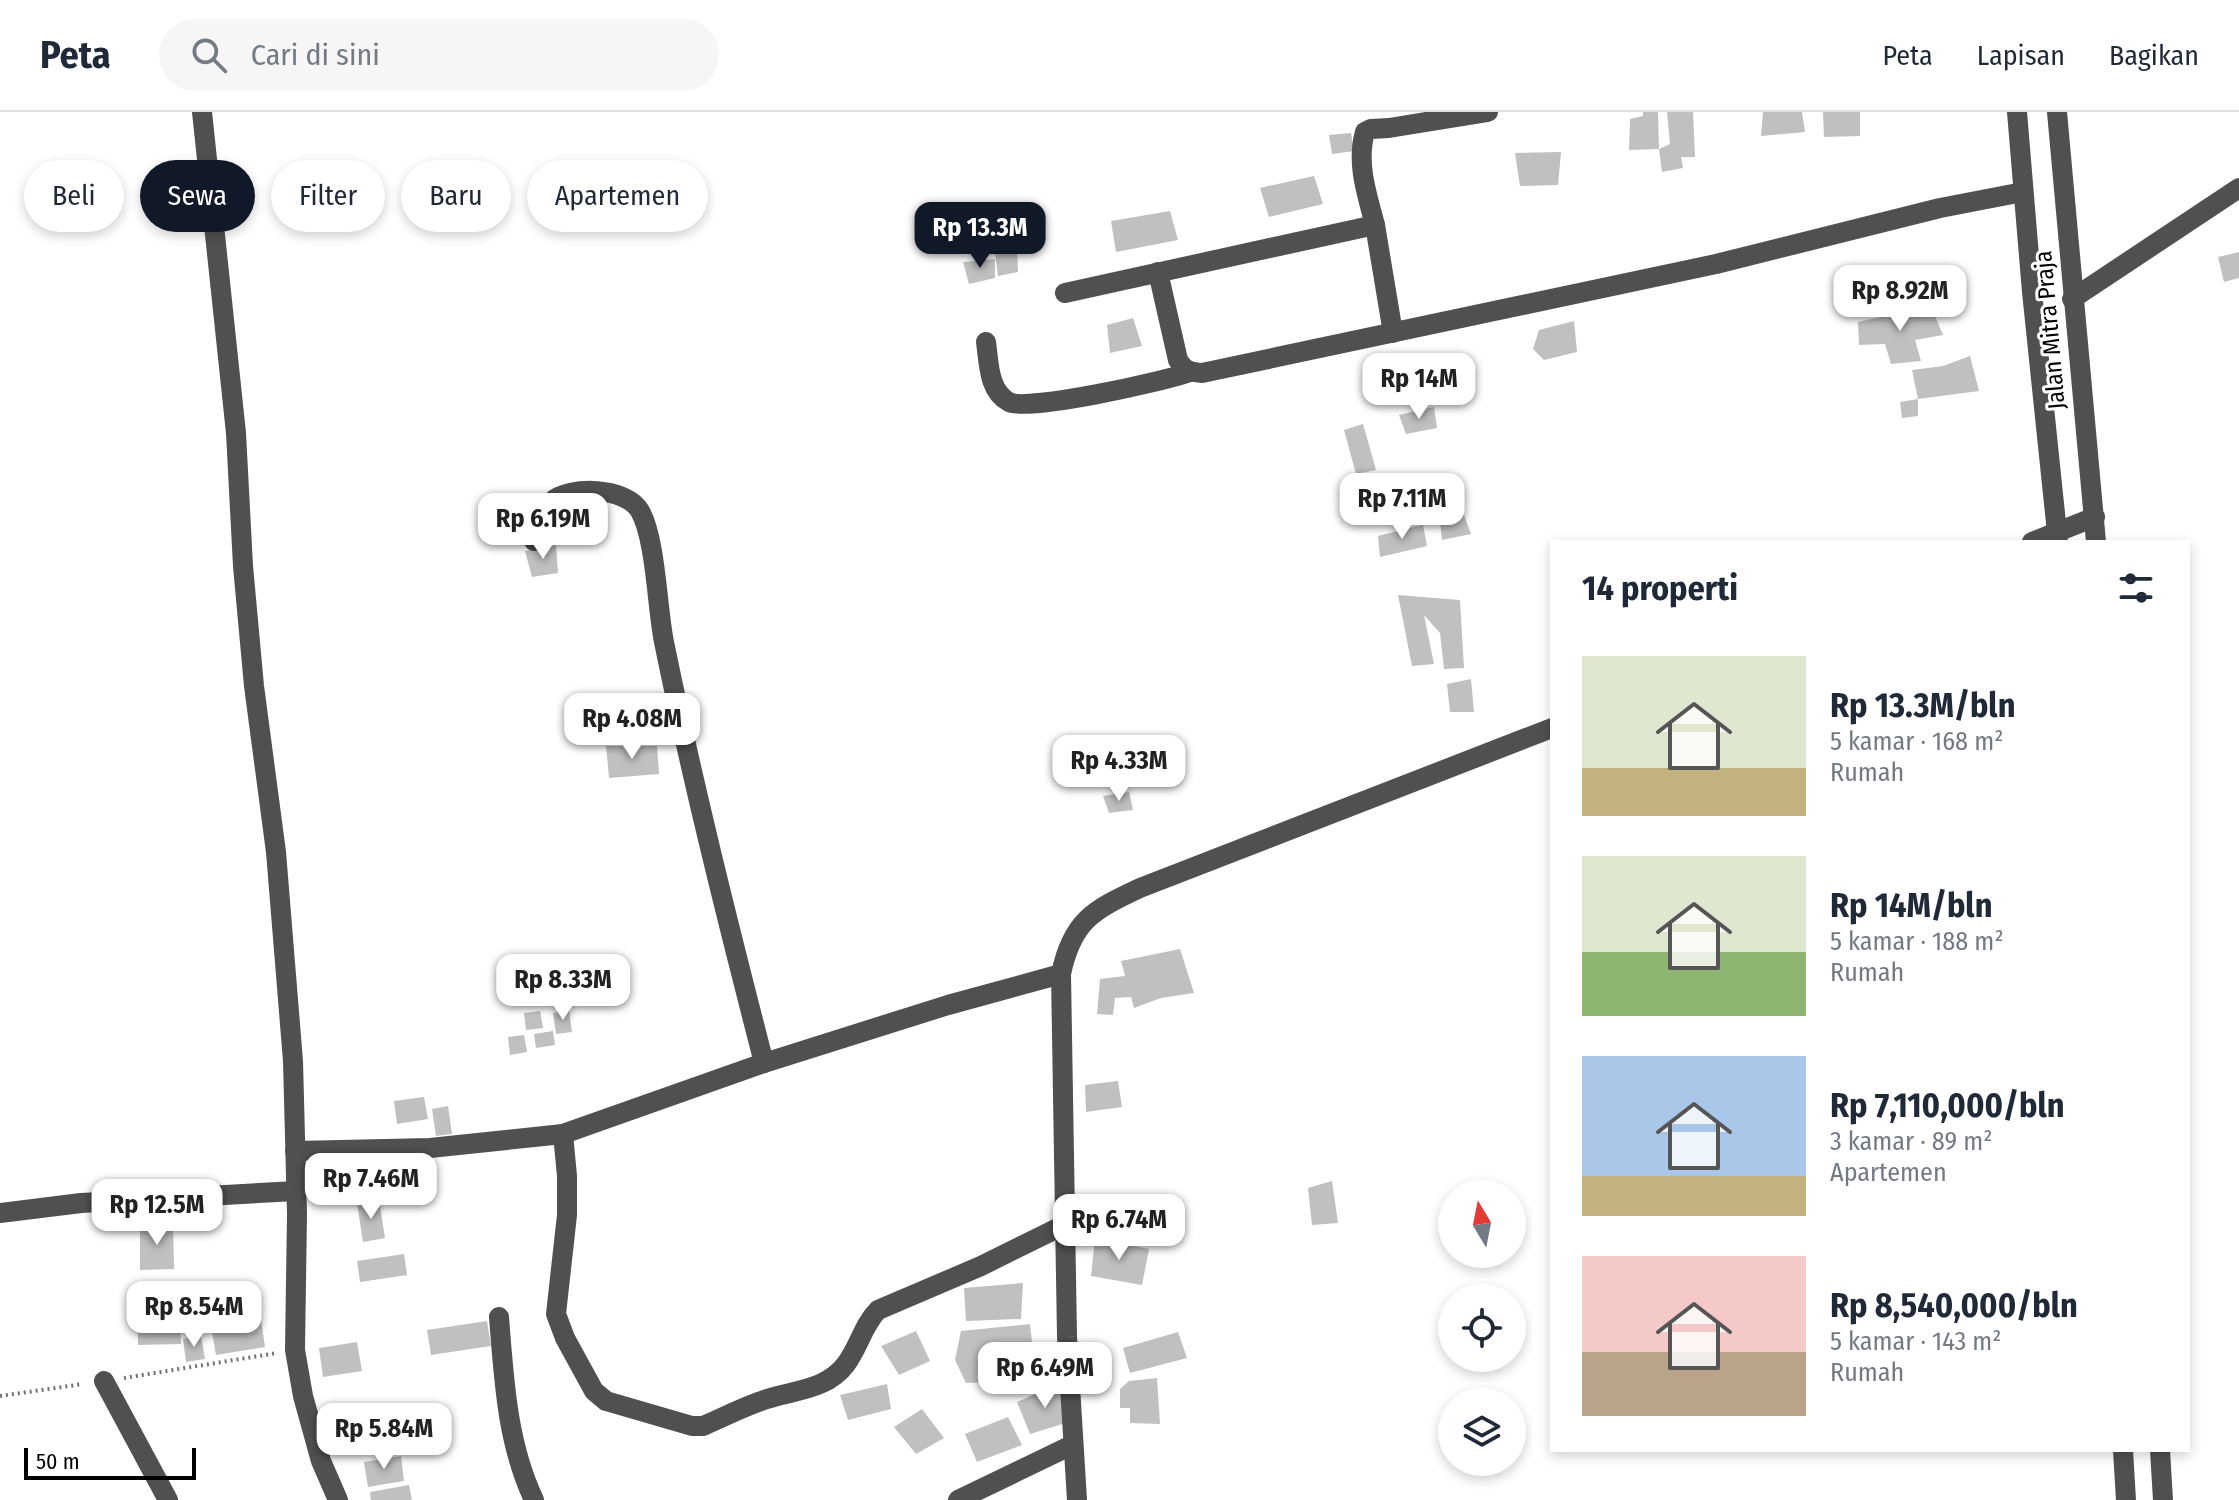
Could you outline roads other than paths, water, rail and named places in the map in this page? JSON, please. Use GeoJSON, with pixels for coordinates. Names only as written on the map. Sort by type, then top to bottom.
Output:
{"type":"FeatureCollection","features":[{"type":"Feature","properties":{"kind":"street"},"geometry":{"type":"LineString","coordinates":[[202,112],[236,433],[243,566],[254,686],[276,852],[293,1061],[295,1350],[303,1396],[321,1461],[338,1500]]}},
{"type":"Feature","properties":{"kind":"street"},"geometry":{"type":"LineString","coordinates":[[1393,333],[1375,225],[1363,177],[1361,146],[1365,132],[1488,112]]}},
{"type":"Feature","properties":{"kind":"street","name":"Jalan Mitra Praja"},"geometry":{"type":"LineString","coordinates":[[2017,112],[2057,537]]}},
{"type":"Feature","properties":{"kind":"street","name":"Jalan Mitra Praja"},"geometry":{"type":"LineString","coordinates":[[2057,112],[2096,540]]}},
{"type":"Feature","properties":{"kind":"street"},"geometry":{"type":"LineString","coordinates":[[2072,299],[2239,188]]}},
{"type":"Feature","properties":{"kind":"street"},"geometry":{"type":"LineString","coordinates":[[1158,272],[1173,347],[1183,369],[1202,373],[1716,264],[1940,208],[2023,192]]}},
{"type":"Feature","properties":{"kind":"street"},"geometry":{"type":"LineString","coordinates":[[1065,293],[1375,225]]}},
{"type":"Feature","properties":{"kind":"street"},"geometry":{"type":"LineString","coordinates":[[986,342],[993,384],[1000,395],[1017,405],[1126,388],[1190,372]]}},
{"type":"Feature","properties":{"kind":"street"},"geometry":{"type":"LineString","coordinates":[[534,541],[546,507],[554,499],[610,491],[629,500],[640,511],[648,540],[663,638],[714,870],[764,1063]]}},
{"type":"Feature","properties":{"kind":"street"},"geometry":{"type":"LineString","coordinates":[[2057,537],[2095,517]]}},
{"type":"Feature","properties":{"kind":"street"},"geometry":{"type":"LineString","coordinates":[[1077,1500],[1072,1445],[1061,974],[1073,934],[1085,919],[1105,905],[1154,882],[1550,729]]}},
{"type":"Feature","properties":{"kind":"street"},"geometry":{"type":"LineString","coordinates":[[295,1151],[430,1148],[563,1134],[764,1063],[948,1005],[1061,974]]}},
{"type":"Feature","properties":{"kind":"street"},"geometry":{"type":"LineString","coordinates":[[563,1134],[567,1215],[556,1314],[565,1338],[594,1391],[606,1401],[692,1426],[703,1426],[767,1399],[806,1391],[823,1382],[845,1367],[867,1323],[878,1310],[981,1266],[1066,1224]]}},
{"type":"Feature","properties":{"kind":"street"},"geometry":{"type":"LineString","coordinates":[[0,1213],[81,1203],[296,1191]]}},
{"type":"Feature","properties":{"kind":"street"},"geometry":{"type":"LineString","coordinates":[[499,1317],[514,1447],[534,1500]]}},
{"type":"Feature","properties":{"kind":"street"},"geometry":{"type":"LineString","coordinates":[[104,1381],[168,1500]]}},
{"type":"Feature","properties":{"kind":"street"},"geometry":{"type":"LineString","coordinates":[[958,1500],[1072,1445]]}},
{"type":"Feature","properties":{"kind":"street"},"geometry":{"type":"LineString","coordinates":[[2123,1452],[2126,1500]]}},
{"type":"Feature","properties":{"kind":"street"},"geometry":{"type":"LineString","coordinates":[[2160,1452],[2163,1500]]}}]}
